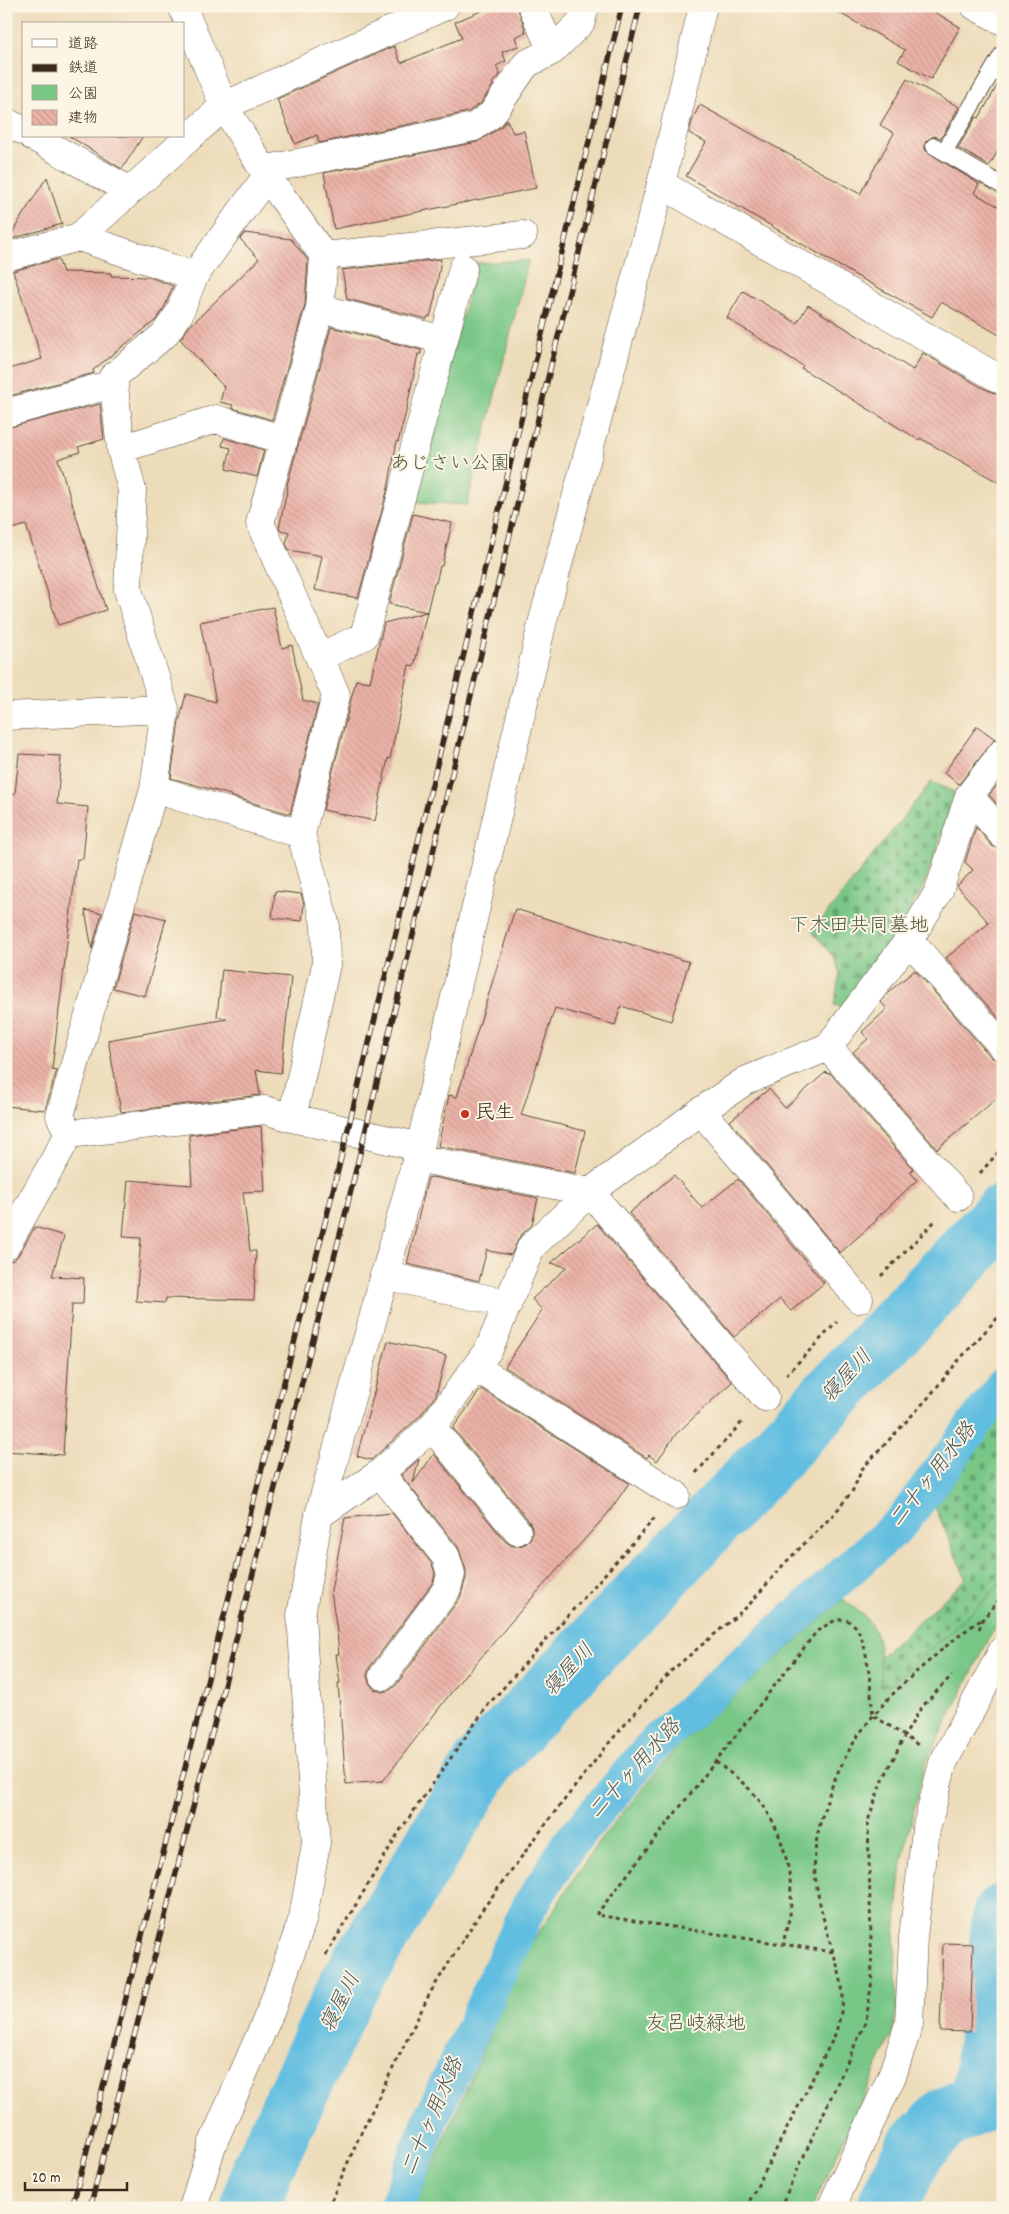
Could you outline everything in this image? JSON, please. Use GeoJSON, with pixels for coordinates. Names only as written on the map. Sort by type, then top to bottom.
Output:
{"type":"FeatureCollection","features":[{"type":"Feature","properties":{"kind":"street"},"geometry":{"type":"LineString","coordinates":[[182,6],[224,106],[265,173],[324,256],[320,308],[260,523],[336,695],[301,834],[325,923],[326,965],[292,1118]]}},
{"type":"Feature","properties":{"kind":"street"},"geometry":{"type":"LineString","coordinates":[[6,257],[79,237],[224,106],[445,6]]}},
{"type":"Feature","properties":{"kind":"street"},"geometry":{"type":"LineString","coordinates":[[532,6],[552,51]]}},
{"type":"Feature","properties":{"kind":"street"},"geometry":{"type":"LineString","coordinates":[[69,1134],[60,1116],[154,789],[165,709],[128,590],[132,490],[120,449],[113,378],[164,335],[179,314],[194,276],[265,173],[474,127],[492,114],[526,64],[552,51],[581,22],[585,6]]}},
{"type":"Feature","properties":{"kind":"street"},"geometry":{"type":"LineString","coordinates":[[193,2208],[212,2146],[271,2010],[303,1918],[316,1843],[301,1615],[319,1515],[418,1153],[543,620],[661,184],[703,6]]}},
{"type":"Feature","properties":{"kind":"street"},"geometry":{"type":"LineString","coordinates":[[975,6],[1003,21]]}},
{"type":"Feature","properties":{"kind":"street"},"geometry":{"type":"LineString","coordinates":[[6,122],[22,131]]}},
{"type":"Feature","properties":{"kind":"street"},"geometry":{"type":"LineString","coordinates":[[36,138],[130,191]]}},
{"type":"Feature","properties":{"kind":"street"},"geometry":{"type":"LineString","coordinates":[[661,184],[1003,381]]}},
{"type":"Feature","properties":{"kind":"street"},"geometry":{"type":"LineString","coordinates":[[324,256],[523,235]]}},
{"type":"Feature","properties":{"kind":"street"},"geometry":{"type":"LineString","coordinates":[[79,237],[194,276]]}},
{"type":"Feature","properties":{"kind":"street"},"geometry":{"type":"LineString","coordinates":[[320,657],[364,636],[463,268]]}},
{"type":"Feature","properties":{"kind":"street"},"geometry":{"type":"LineString","coordinates":[[320,308],[444,340]]}},
{"type":"Feature","properties":{"kind":"street"},"geometry":{"type":"LineString","coordinates":[[6,413],[114,384]]}},
{"type":"Feature","properties":{"kind":"street"},"geometry":{"type":"LineString","coordinates":[[120,449],[216,419],[284,440]]}},
{"type":"Feature","properties":{"kind":"street"},"geometry":{"type":"LineString","coordinates":[[6,716],[165,709]]}},
{"type":"Feature","properties":{"kind":"street"},"geometry":{"type":"LineString","coordinates":[[319,1515],[380,1473],[432,1427],[477,1368],[489,1349],[531,1247],[590,1192],[744,1082],[828,1047],[909,940],[939,891],[969,796],[1003,752]]}},
{"type":"Feature","properties":{"kind":"street"},"geometry":{"type":"LineString","coordinates":[[154,789],[301,834]]}},
{"type":"Feature","properties":{"kind":"street"},"geometry":{"type":"LineString","coordinates":[[969,796],[1003,835]]}},
{"type":"Feature","properties":{"kind":"street"},"geometry":{"type":"LineString","coordinates":[[909,940],[1003,1047]]}},
{"type":"Feature","properties":{"kind":"street"},"geometry":{"type":"LineString","coordinates":[[828,1047],[958,1197]]}},
{"type":"Feature","properties":{"kind":"street"},"geometry":{"type":"LineString","coordinates":[[69,1134],[265,1110],[418,1153],[590,1192],[765,1397]]}},
{"type":"Feature","properties":{"kind":"street"},"geometry":{"type":"LineString","coordinates":[[701,1111],[859,1299]]}},
{"type":"Feature","properties":{"kind":"street"},"geometry":{"type":"LineString","coordinates":[[6,1246],[69,1134]]}},
{"type":"Feature","properties":{"kind":"street"},"geometry":{"type":"LineString","coordinates":[[384,1275],[508,1304]]}},
{"type":"Feature","properties":{"kind":"street"},"geometry":{"type":"LineString","coordinates":[[477,1368],[676,1495]]}},
{"type":"Feature","properties":{"kind":"street"},"geometry":{"type":"LineString","coordinates":[[432,1427],[517,1531]]}},
{"type":"Feature","properties":{"kind":"street"},"geometry":{"type":"LineString","coordinates":[[380,1473],[446,1557],[451,1574],[447,1589],[383,1676]]}},
{"type":"Feature","properties":{"kind":"street"},"geometry":{"type":"LineString","coordinates":[[831,2208],[892,2076],[909,2024],[913,1937],[926,1830],[943,1763],[1003,1650]]}},
{"type":"Feature","properties":{"kind":"lane"},"geometry":{"type":"LineString","coordinates":[[1003,53],[939,150],[1003,186]]}},
{"type":"Feature","properties":{"kind":"path"},"geometry":{"type":"LineString","coordinates":[[324,1958],[399,1832],[488,1705],[765,1397],[958,1197],[1003,1147]]}},
{"type":"Feature","properties":{"kind":"path"},"geometry":{"type":"LineString","coordinates":[[328,2208],[359,2137],[430,1993],[482,1910],[545,1824],[604,1749],[671,1671],[748,1606],[784,1564],[835,1513],[853,1490],[862,1469],[928,1398],[958,1361],[1003,1312]]}},
{"type":"Feature","properties":{"kind":"path"},"geometry":{"type":"LineString","coordinates":[[975,1637],[983,1619],[1003,1595]]}},
{"type":"Feature","properties":{"kind":"path"},"geometry":{"type":"LineString","coordinates":[[746,2208],[836,2033],[843,2002],[842,1985],[815,1873],[815,1850],[820,1822],[833,1780],[848,1751],[872,1715],[885,1700],[964,1630],[983,1619]]}},
{"type":"Feature","properties":{"kind":"path"},"geometry":{"type":"LineString","coordinates":[[833,1952],[596,1915],[817,1631],[834,1621],[846,1620],[856,1626],[865,1644],[872,1715],[921,1746]]}},
{"type":"Feature","properties":{"kind":"path"},"geometry":{"type":"LineString","coordinates":[[780,2208],[866,2021],[872,1980],[868,1821],[880,1786],[904,1737],[921,1708],[956,1670]]}},
{"type":"Feature","properties":{"kind":"path"},"geometry":{"type":"LineString","coordinates":[[716,1761],[760,1800],[774,1826],[786,1855],[790,1881],[790,1913],[783,1944]]}},
{"type":"Feature","properties":{"kind":"green space","name":"あじさい公園"},"geometry":{"type":"Polygon","coordinates":[[[529,260],[467,505],[414,502],[476,263],[529,260]]]}},
{"type":"Feature","properties":{"kind":"green space","name":"下木田共同墓地"},"geometry":{"type":"Polygon","coordinates":[[[931,782],[954,792],[934,859],[921,892],[847,1009],[834,1005],[840,973],[833,955],[812,932],[931,782]]]}},
{"type":"Feature","properties":{"kind":"green space"},"geometry":{"type":"Polygon","coordinates":[[[1003,1407],[1003,1579],[987,1598],[890,1685],[881,1686],[880,1657],[966,1579],[935,1507],[968,1462],[1003,1407]]]}},
{"type":"Feature","properties":{"kind":"green space","name":"友呂岐緑地"},"geometry":{"type":"Polygon","coordinates":[[[1003,1579],[1003,1611],[925,1765],[902,1862],[895,1934],[897,2007],[892,2035],[812,2208],[414,2208],[527,1950],[597,1844],[676,1748],[843,1599],[864,1617],[874,1630],[879,1650],[881,1686],[890,1685],[987,1598],[1003,1579]]]}},
{"type":"Feature","properties":{"kind":"building"},"geometry":{"type":"Polygon","coordinates":[[[493,6],[517,6],[526,32],[515,37],[518,46],[502,52],[506,61],[496,66],[500,75],[492,83],[493,85],[481,103],[468,112],[319,143],[317,135],[295,144],[277,99],[394,46],[401,63],[462,38],[455,22],[493,6]]]}},
{"type":"Feature","properties":{"kind":"building"},"geometry":{"type":"Polygon","coordinates":[[[827,6],[924,6],[960,27],[931,79],[898,61],[905,50],[827,6]]]}},
{"type":"Feature","properties":{"kind":"building"},"geometry":{"type":"Polygon","coordinates":[[[1003,75],[1003,143],[989,166],[958,148],[976,117],[979,118],[1003,75]]]}},
{"type":"Feature","properties":{"kind":"building"},"geometry":{"type":"Polygon","coordinates":[[[907,79],[959,107],[941,138],[934,136],[926,141],[924,146],[926,151],[979,184],[974,193],[1003,209],[1003,337],[941,302],[932,317],[855,275],[686,176],[706,142],[689,133],[693,118],[700,105],[860,194],[894,133],[880,125],[907,79]]]}},
{"type":"Feature","properties":{"kind":"building"},"geometry":{"type":"Polygon","coordinates":[[[507,120],[513,133],[524,131],[536,188],[334,229],[324,173],[477,142],[501,127],[507,120]]]}},
{"type":"Feature","properties":{"kind":"building"},"geometry":{"type":"Polygon","coordinates":[[[72,138],[142,138],[122,169],[72,138]]]}},
{"type":"Feature","properties":{"kind":"building"},"geometry":{"type":"Polygon","coordinates":[[[47,177],[62,224],[8,240],[22,216],[47,177]]]}},
{"type":"Feature","properties":{"kind":"building"},"geometry":{"type":"Polygon","coordinates":[[[245,233],[291,239],[308,260],[305,305],[272,420],[232,408],[233,405],[220,402],[224,387],[180,339],[189,327],[259,259],[240,239],[245,233]]]}},
{"type":"Feature","properties":{"kind":"building"},"geometry":{"type":"Polygon","coordinates":[[[58,259],[63,272],[111,273],[111,276],[149,277],[173,286],[165,306],[156,320],[93,370],[94,373],[6,397],[6,370],[42,359],[13,271],[58,259]]]}},
{"type":"Feature","properties":{"kind":"building"},"geometry":{"type":"Polygon","coordinates":[[[441,259],[435,297],[430,317],[428,316],[427,319],[347,299],[342,270],[441,259]]]}},
{"type":"Feature","properties":{"kind":"building"},"geometry":{"type":"Polygon","coordinates":[[[743,291],[797,323],[808,305],[913,370],[923,353],[981,387],[1003,397],[1003,485],[920,438],[919,440],[801,368],[803,366],[727,318],[743,291]]]}},
{"type":"Feature","properties":{"kind":"building"},"geometry":{"type":"Polygon","coordinates":[[[331,327],[421,350],[421,354],[418,354],[406,412],[397,441],[388,488],[358,598],[315,590],[322,556],[289,550],[286,544],[289,532],[279,528],[287,485],[331,327]]]}},
{"type":"Feature","properties":{"kind":"building"},"geometry":{"type":"Polygon","coordinates":[[[100,404],[104,439],[78,447],[80,452],[58,459],[106,610],[58,625],[26,525],[6,531],[6,428],[100,404]]]}},
{"type":"Feature","properties":{"kind":"building"},"geometry":{"type":"Polygon","coordinates":[[[224,438],[264,450],[257,477],[226,469],[231,448],[222,446],[224,438]]]}},
{"type":"Feature","properties":{"kind":"building"},"geometry":{"type":"Polygon","coordinates":[[[413,514],[452,523],[442,566],[440,566],[436,583],[434,583],[427,612],[389,604],[413,514]]]}},
{"type":"Feature","properties":{"kind":"building"},"geometry":{"type":"Polygon","coordinates":[[[273,607],[282,648],[292,645],[303,700],[318,704],[290,814],[171,778],[179,722],[186,694],[216,702],[200,622],[273,607]]]}},
{"type":"Feature","properties":{"kind":"building"},"geometry":{"type":"Polygon","coordinates":[[[427,612],[414,666],[409,665],[375,821],[323,810],[356,680],[370,682],[384,623],[427,612]]]}},
{"type":"Feature","properties":{"kind":"building"},"geometry":{"type":"Polygon","coordinates":[[[977,726],[995,739],[959,784],[944,773],[977,726]]]}},
{"type":"Feature","properties":{"kind":"building"},"geometry":{"type":"Polygon","coordinates":[[[19,754],[61,756],[57,804],[88,807],[83,859],[77,859],[52,1069],[57,1070],[45,1110],[6,1106],[6,793],[15,794],[19,754]]]}},
{"type":"Feature","properties":{"kind":"building"},"geometry":{"type":"Polygon","coordinates":[[[1003,778],[1003,811],[989,795],[1003,778]]]}},
{"type":"Feature","properties":{"kind":"building"},"geometry":{"type":"Polygon","coordinates":[[[976,827],[992,846],[1003,850],[1003,1023],[946,958],[989,923],[957,886],[973,870],[965,862],[976,827]]]}},
{"type":"Feature","properties":{"kind":"building"},"geometry":{"type":"Polygon","coordinates":[[[275,891],[301,894],[304,904],[302,921],[272,918],[275,891]]]}},
{"type":"Feature","properties":{"kind":"building"},"geometry":{"type":"Polygon","coordinates":[[[515,909],[689,962],[671,1021],[621,1006],[615,1025],[555,1008],[521,1115],[585,1131],[575,1173],[438,1146],[449,1095],[457,1097],[515,909]]]}},
{"type":"Feature","properties":{"kind":"building"},"geometry":{"type":"Polygon","coordinates":[[[85,910],[102,913],[92,949],[85,910]]]}},
{"type":"Feature","properties":{"kind":"building"},"geometry":{"type":"Polygon","coordinates":[[[135,911],[166,919],[145,996],[113,988],[135,911]]]}},
{"type":"Feature","properties":{"kind":"building"},"geometry":{"type":"Polygon","coordinates":[[[222,970],[291,977],[281,1073],[256,1070],[260,1095],[121,1112],[108,1040],[227,1019],[217,1016],[222,970]]]}},
{"type":"Feature","properties":{"kind":"building"},"geometry":{"type":"Polygon","coordinates":[[[915,970],[991,1057],[1003,1062],[1003,1093],[937,1149],[853,1052],[868,1039],[862,1032],[887,1009],[881,1002],[892,989],[915,970]]]}},
{"type":"Feature","properties":{"kind":"building"},"geometry":{"type":"Polygon","coordinates":[[[826,1072],[830,1073],[913,1169],[910,1172],[917,1180],[877,1220],[840,1253],[730,1121],[769,1089],[785,1108],[826,1072]]]}},
{"type":"Feature","properties":{"kind":"building"},"geometry":{"type":"Polygon","coordinates":[[[261,1126],[265,1191],[243,1192],[250,1251],[256,1251],[254,1300],[166,1298],[165,1303],[136,1301],[141,1238],[123,1237],[128,1180],[192,1185],[189,1135],[261,1126]]]}},
{"type":"Feature","properties":{"kind":"building"},"geometry":{"type":"Polygon","coordinates":[[[674,1175],[702,1208],[738,1179],[824,1283],[791,1311],[780,1299],[734,1337],[629,1213],[674,1175]]]}},
{"type":"Feature","properties":{"kind":"building"},"geometry":{"type":"Polygon","coordinates":[[[432,1177],[538,1198],[532,1225],[520,1236],[511,1255],[487,1249],[479,1281],[407,1264],[428,1178],[432,1177]]]}},
{"type":"Feature","properties":{"kind":"building"},"geometry":{"type":"Polygon","coordinates":[[[597,1224],[732,1382],[676,1434],[657,1461],[649,1455],[647,1458],[505,1367],[542,1310],[532,1299],[567,1267],[551,1263],[597,1224]]]}},
{"type":"Feature","properties":{"kind":"building"},"geometry":{"type":"Polygon","coordinates":[[[35,1227],[64,1236],[52,1276],[84,1278],[83,1304],[72,1304],[63,1455],[6,1451],[6,1262],[14,1260],[19,1254],[35,1227]]]}},
{"type":"Feature","properties":{"kind":"building"},"geometry":{"type":"Polygon","coordinates":[[[388,1341],[446,1356],[436,1395],[420,1416],[371,1460],[357,1456],[388,1341]]]}},
{"type":"Feature","properties":{"kind":"building"},"geometry":{"type":"Polygon","coordinates":[[[481,1389],[629,1483],[609,1512],[467,1672],[383,1781],[346,1784],[338,1683],[340,1683],[336,1654],[339,1654],[331,1591],[345,1518],[392,1513],[432,1564],[435,1574],[433,1582],[370,1667],[367,1675],[369,1683],[374,1689],[382,1692],[390,1690],[396,1685],[460,1598],[466,1578],[466,1570],[458,1547],[401,1475],[419,1459],[413,1483],[434,1454],[505,1541],[512,1546],[520,1546],[527,1543],[532,1536],[532,1528],[529,1521],[453,1428],[481,1389]]]}},
{"type":"Feature","properties":{"kind":"building"},"geometry":{"type":"Polygon","coordinates":[[[943,1943],[973,1944],[970,2032],[940,2031],[943,1943]]]}},
{"type":"Feature","properties":{"kind":"waterway","name":"寝屋川"},"geometry":{"type":"LineString","coordinates":[[251,2208],[262,2169],[349,1985],[487,1758],[1003,1214]]}},
{"type":"Feature","properties":{"kind":"waterway","name":"二十ヶ用水路"},"geometry":{"type":"LineString","coordinates":[[396,2208],[430,2121],[529,1907],[570,1843],[657,1741],[902,1522],[1003,1386]]}},
{"type":"Feature","properties":{"kind":"waterway"},"geometry":{"type":"LineString","coordinates":[[886,2208],[915,2149],[947,2117],[981,2102],[1003,1914]]}},
{"type":"Feature","properties":{"kind":"waterway"},"geometry":{"type":"LineString","coordinates":[[981,2102],[1003,2093]]}},
{"type":"Feature","properties":{"kind":"railway"},"geometry":{"type":"LineString","coordinates":[[72,2208],[328,1211],[622,6]]}},
{"type":"Feature","properties":{"kind":"railway"},"geometry":{"type":"LineString","coordinates":[[90,2208],[345,1215],[640,6]]}},
{"type":"Feature","properties":{"kind":"place","name":"民生"},"geometry":{"type":"Point","coordinates":[465,1114]}}]}
